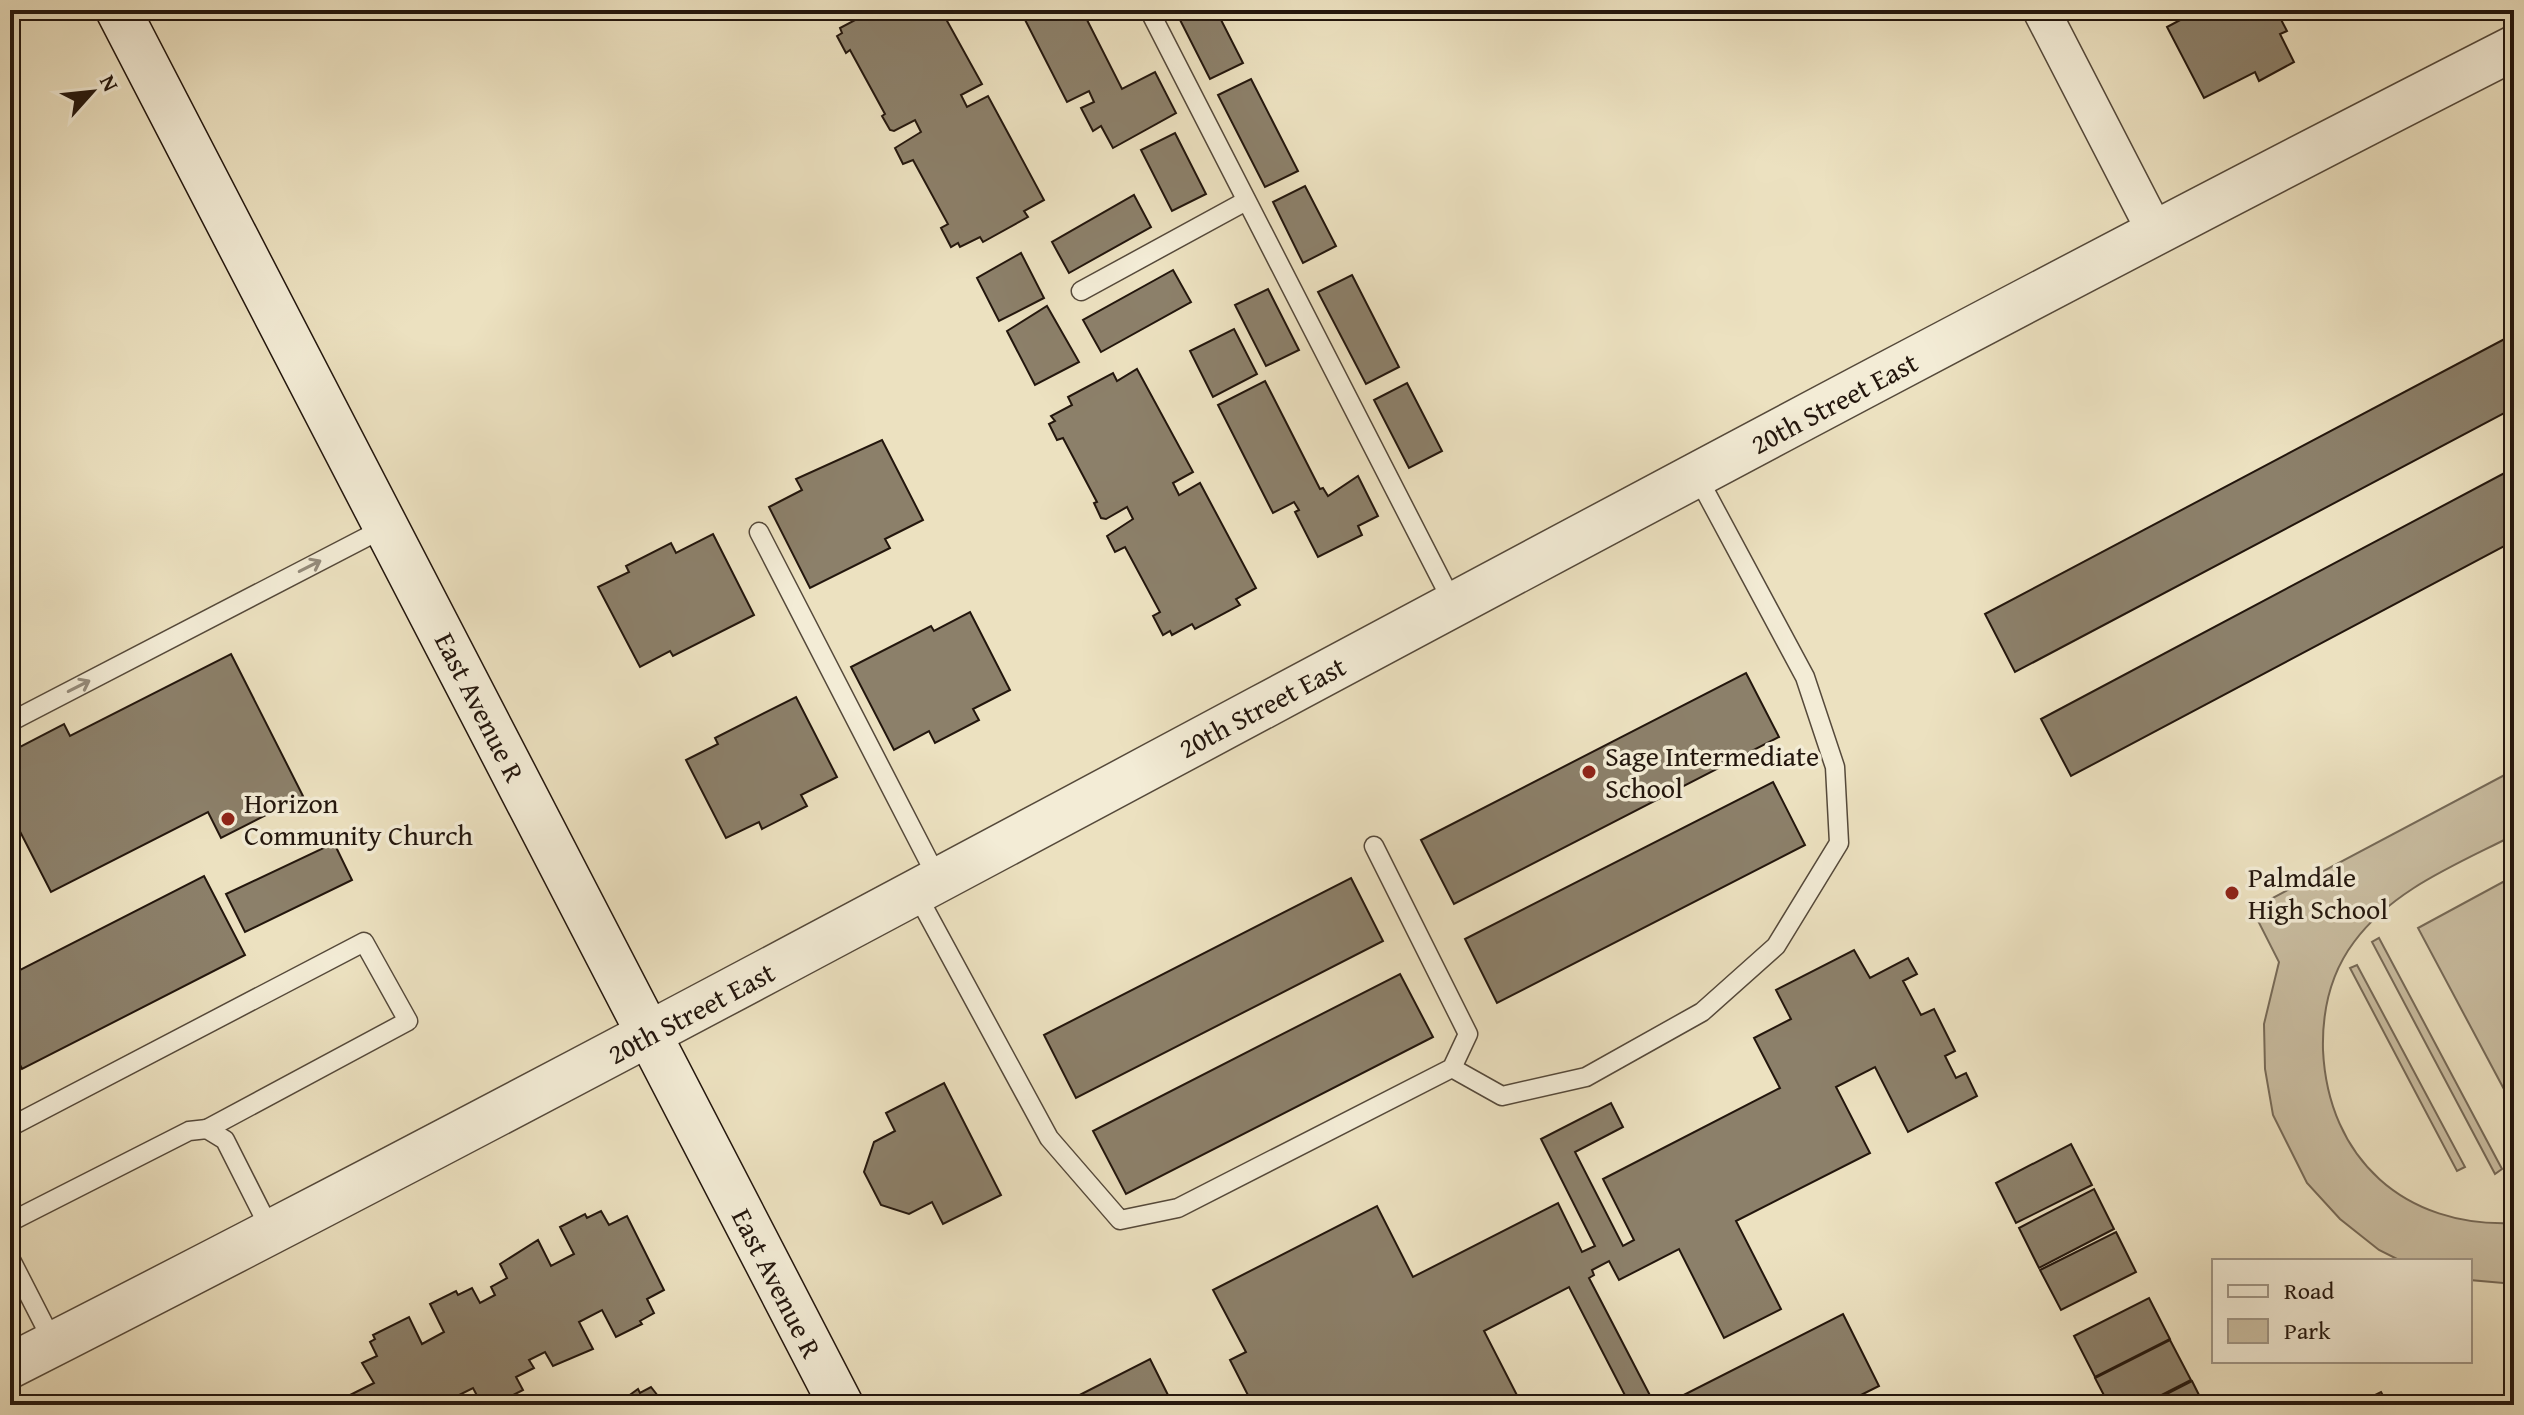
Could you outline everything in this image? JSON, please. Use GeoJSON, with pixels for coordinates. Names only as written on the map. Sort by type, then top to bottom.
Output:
{"type":"FeatureCollection","features":[{"type":"Feature","properties":{"kind":"street","name":"East Avenue R"},"geometry":{"type":"LineString","coordinates":[[118,10],[841,1405]]}},
{"type":"Feature","properties":{"kind":"street"},"geometry":{"type":"LineString","coordinates":[[2041,10],[2155,231]]}},
{"type":"Feature","properties":{"kind":"street","name":"20th Street East"},"geometry":{"type":"LineString","coordinates":[[10,1366],[650,1036],[1453,603],[2155,231],[2514,48]]}},
{"type":"Feature","properties":{"kind":"lane"},"geometry":{"type":"LineString","coordinates":[[1149,10],[1453,603]]}},
{"type":"Feature","properties":{"kind":"lane"},"geometry":{"type":"LineString","coordinates":[[1081,291],[1246,201]]}},
{"type":"Feature","properties":{"kind":"lane"},"geometry":{"type":"LineString","coordinates":[[1452,1068],[1502,1096],[1586,1077],[1702,1012],[1776,946],[1839,843],[1835,767],[1805,677],[1697,476]]}},
{"type":"Feature","properties":{"kind":"lane"},"geometry":{"type":"LineString","coordinates":[[10,722],[386,527]]}},
{"type":"Feature","properties":{"kind":"lane"},"geometry":{"type":"LineString","coordinates":[[759,532],[1049,1138],[1120,1220],[1178,1208],[1452,1068],[1468,1034],[1374,846]]}},
{"type":"Feature","properties":{"kind":"lane"},"geometry":{"type":"LineString","coordinates":[[10,1127],[364,942],[408,1021],[207,1129],[189,1131],[10,1222]]}},
{"type":"Feature","properties":{"kind":"lane"},"geometry":{"type":"LineString","coordinates":[[207,1129],[225,1140],[271,1231]]}},
{"type":"Feature","properties":{"kind":"lane"},"geometry":{"type":"LineString","coordinates":[[10,1258],[54,1344]]}},
{"type":"Feature","properties":{"kind":"green space"},"geometry":{"type":"Polygon","coordinates":[[[2514,770],[2514,835],[2407,892],[2370,923],[2346,954],[2333,980],[2324,1021],[2323,1050],[2328,1089],[2340,1124],[2357,1154],[2380,1179],[2407,1199],[2439,1213],[2475,1221],[2514,1223],[2514,1284],[2472,1280],[2472,1259],[2397,1259],[2379,1250],[2340,1219],[2307,1183],[2273,1115],[2265,1069],[2264,1024],[2279,962],[2252,909],[2514,770]]]}},
{"type":"Feature","properties":{"kind":"green space"},"geometry":{"type":"Polygon","coordinates":[[[2514,876],[2514,1108],[2418,928],[2514,876]]]}},
{"type":"Feature","properties":{"kind":"green space"},"geometry":{"type":"Polygon","coordinates":[[[2379,938],[2502,1169],[2495,1174],[2372,942],[2379,938]]]}},
{"type":"Feature","properties":{"kind":"green space"},"geometry":{"type":"Polygon","coordinates":[[[2357,965],[2465,1167],[2457,1171],[2350,968],[2357,965]]]}},
{"type":"Feature","properties":{"kind":"building"},"geometry":{"type":"Polygon","coordinates":[[[856,10],[941,10],[982,84],[961,95],[967,107],[988,96],[1044,200],[1024,211],[1028,217],[983,242],[980,237],[960,247],[958,243],[951,247],[941,228],[948,224],[913,160],[903,164],[895,148],[921,132],[915,120],[894,131],[890,130],[882,116],[885,114],[850,50],[846,53],[837,36],[842,33],[840,28],[861,17],[856,10]]]}},
{"type":"Feature","properties":{"kind":"building"},"geometry":{"type":"Polygon","coordinates":[[[1020,10],[1082,10],[1122,89],[1155,72],[1176,113],[1113,148],[1101,126],[1093,131],[1081,108],[1094,102],[1089,91],[1067,102],[1020,10]]]}},
{"type":"Feature","properties":{"kind":"building"},"geometry":{"type":"Polygon","coordinates":[[[1175,10],[1216,10],[1243,63],[1210,79],[1175,10]]]}},
{"type":"Feature","properties":{"kind":"building"},"geometry":{"type":"Polygon","coordinates":[[[2199,10],[2276,10],[2287,31],[2280,34],[2294,62],[2259,81],[2255,72],[2204,98],[2167,27],[2199,10]]]}},
{"type":"Feature","properties":{"kind":"building"},"geometry":{"type":"Polygon","coordinates":[[[1251,79],[1298,171],[1265,187],[1218,95],[1251,79]]]}},
{"type":"Feature","properties":{"kind":"building"},"geometry":{"type":"Polygon","coordinates":[[[1175,133],[1206,194],[1172,211],[1141,150],[1175,133]]]}},
{"type":"Feature","properties":{"kind":"building"},"geometry":{"type":"Polygon","coordinates":[[[1305,186],[1336,246],[1303,263],[1273,202],[1305,186]]]}},
{"type":"Feature","properties":{"kind":"building"},"geometry":{"type":"Polygon","coordinates":[[[1134,195],[1151,227],[1069,273],[1052,242],[1134,195]]]}},
{"type":"Feature","properties":{"kind":"building"},"geometry":{"type":"Polygon","coordinates":[[[1021,253],[1044,298],[999,321],[977,278],[1021,253]]]}},
{"type":"Feature","properties":{"kind":"building"},"geometry":{"type":"Polygon","coordinates":[[[1173,270],[1191,302],[1101,352],[1083,320],[1173,270]]]}},
{"type":"Feature","properties":{"kind":"building"},"geometry":{"type":"Polygon","coordinates":[[[1352,275],[1399,367],[1366,384],[1318,292],[1352,275]]]}},
{"type":"Feature","properties":{"kind":"building"},"geometry":{"type":"Polygon","coordinates":[[[1268,289],[1299,350],[1266,366],[1235,305],[1268,289]]]}},
{"type":"Feature","properties":{"kind":"building"},"geometry":{"type":"Polygon","coordinates":[[[1047,306],[1079,362],[1035,385],[1007,331],[1047,306]]]}},
{"type":"Feature","properties":{"kind":"building"},"geometry":{"type":"Polygon","coordinates":[[[1234,329],[1257,374],[1213,397],[1190,351],[1234,329]]]}},
{"type":"Feature","properties":{"kind":"building"},"geometry":{"type":"Polygon","coordinates":[[[2514,334],[2514,408],[2015,672],[1985,614],[2514,334]]]}},
{"type":"Feature","properties":{"kind":"building"},"geometry":{"type":"Polygon","coordinates":[[[1137,369],[1193,472],[1173,483],[1179,495],[1200,483],[1256,588],[1236,599],[1240,605],[1195,629],[1192,624],[1172,635],[1170,631],[1163,635],[1153,616],[1160,612],[1125,547],[1115,552],[1107,536],[1133,519],[1127,507],[1106,519],[1101,518],[1094,503],[1097,502],[1063,438],[1057,440],[1049,424],[1055,421],[1051,416],[1072,405],[1068,397],[1113,373],[1117,381],[1137,369]]]}},
{"type":"Feature","properties":{"kind":"building"},"geometry":{"type":"Polygon","coordinates":[[[1265,381],[1320,489],[1323,488],[1328,496],[1358,476],[1378,516],[1358,526],[1362,535],[1318,557],[1295,512],[1299,510],[1294,502],[1273,513],[1218,405],[1265,381]]]}},
{"type":"Feature","properties":{"kind":"building"},"geometry":{"type":"Polygon","coordinates":[[[1407,383],[1442,451],[1409,468],[1374,400],[1407,383]]]}},
{"type":"Feature","properties":{"kind":"building"},"geometry":{"type":"Polygon","coordinates":[[[882,440],[923,520],[885,539],[890,548],[810,588],[769,507],[802,490],[796,479],[882,440]]]}},
{"type":"Feature","properties":{"kind":"building"},"geometry":{"type":"Polygon","coordinates":[[[2514,468],[2514,541],[2071,776],[2041,719],[2514,468]]]}},
{"type":"Feature","properties":{"kind":"building"},"geometry":{"type":"Polygon","coordinates":[[[713,534],[754,615],[673,656],[670,651],[640,667],[598,587],[629,572],[626,566],[671,543],[676,553],[713,534]]]}},
{"type":"Feature","properties":{"kind":"building"},"geometry":{"type":"Polygon","coordinates":[[[970,612],[1010,690],[973,709],[979,720],[935,743],[929,731],[894,750],[851,667],[931,626],[934,631],[970,612]]]}},
{"type":"Feature","properties":{"kind":"building"},"geometry":{"type":"Polygon","coordinates":[[[231,654],[303,796],[221,838],[208,812],[51,892],[10,812],[10,752],[64,724],[70,736],[231,654]]]}},
{"type":"Feature","properties":{"kind":"building"},"geometry":{"type":"Polygon","coordinates":[[[1746,673],[1779,737],[1454,904],[1421,840],[1746,673]]]}},
{"type":"Feature","properties":{"kind":"building"},"geometry":{"type":"Polygon","coordinates":[[[796,697],[837,777],[801,795],[807,806],[762,829],[759,822],[726,838],[686,760],[718,744],[715,738],[796,697]]]}},
{"type":"Feature","properties":{"kind":"building"},"geometry":{"type":"Polygon","coordinates":[[[1773,782],[1805,845],[1497,1003],[1465,939],[1773,782]]]}},
{"type":"Feature","properties":{"kind":"building"},"geometry":{"type":"Polygon","coordinates":[[[334,843],[352,880],[245,932],[226,894],[334,843]]]}},
{"type":"Feature","properties":{"kind":"building"},"geometry":{"type":"Polygon","coordinates":[[[204,876],[245,955],[22,1069],[10,1044],[10,975],[204,876]]]}},
{"type":"Feature","properties":{"kind":"building"},"geometry":{"type":"Polygon","coordinates":[[[1351,878],[1383,941],[1076,1098],[1044,1035],[1351,878]]]}},
{"type":"Feature","properties":{"kind":"building"},"geometry":{"type":"Polygon","coordinates":[[[1854,950],[1870,978],[1908,958],[1917,974],[1903,981],[1921,1015],[1934,1009],[1955,1051],[1945,1056],[1956,1078],[1966,1073],[1977,1096],[1908,1132],[1875,1067],[1836,1087],[1870,1153],[1736,1221],[1781,1309],[1724,1338],[1679,1249],[1619,1280],[1609,1261],[1592,1270],[1594,1275],[1589,1278],[1655,1405],[1630,1405],[1569,1287],[1484,1331],[1522,1405],[1253,1405],[1230,1360],[1246,1352],[1213,1290],[1377,1206],[1413,1277],[1558,1203],[1582,1252],[1595,1246],[1541,1139],[1611,1103],[1623,1127],[1575,1152],[1623,1246],[1634,1240],[1603,1179],[1780,1088],[1754,1038],[1791,1019],[1776,990],[1854,950]]]}},
{"type":"Feature","properties":{"kind":"building"},"geometry":{"type":"Polygon","coordinates":[[[1400,974],[1433,1037],[1126,1194],[1093,1131],[1400,974]]]}},
{"type":"Feature","properties":{"kind":"building"},"geometry":{"type":"Polygon","coordinates":[[[944,1083],[1001,1195],[943,1224],[932,1202],[909,1214],[881,1205],[864,1172],[874,1142],[895,1131],[886,1113],[944,1083]]]}},
{"type":"Feature","properties":{"kind":"building"},"geometry":{"type":"Polygon","coordinates":[[[2071,1144],[2092,1185],[2016,1223],[1996,1183],[2071,1144]]]}},
{"type":"Feature","properties":{"kind":"building"},"geometry":{"type":"Polygon","coordinates":[[[2094,1189],[2114,1229],[2039,1268],[2019,1228],[2094,1189]]]}},
{"type":"Feature","properties":{"kind":"building"},"geometry":{"type":"Polygon","coordinates":[[[601,1211],[609,1225],[627,1216],[664,1290],[647,1299],[654,1313],[640,1321],[642,1324],[616,1337],[602,1310],[579,1322],[593,1349],[553,1366],[545,1352],[529,1360],[534,1368],[516,1377],[523,1390],[509,1397],[512,1403],[507,1405],[482,1405],[473,1388],[449,1400],[452,1405],[346,1405],[349,1403],[346,1397],[374,1383],[362,1363],[377,1356],[370,1342],[375,1339],[373,1335],[409,1317],[422,1344],[444,1332],[430,1304],[456,1291],[458,1295],[472,1288],[480,1303],[495,1295],[491,1287],[507,1278],[500,1264],[538,1240],[551,1266],[574,1254],[560,1227],[585,1214],[587,1218],[601,1211]]]}},
{"type":"Feature","properties":{"kind":"building"},"geometry":{"type":"Polygon","coordinates":[[[2116,1232],[2136,1272],[2061,1310],[2040,1270],[2116,1232]]]}},
{"type":"Feature","properties":{"kind":"building"},"geometry":{"type":"Polygon","coordinates":[[[2149,1298],[2170,1339],[2095,1377],[2074,1336],[2149,1298]]]}},
{"type":"Feature","properties":{"kind":"building"},"geometry":{"type":"Polygon","coordinates":[[[1843,1314],[1879,1386],[1841,1405],[1664,1405],[1843,1314]]]}},
{"type":"Feature","properties":{"kind":"building"},"geometry":{"type":"Polygon","coordinates":[[[2170,1340],[2191,1380],[2142,1405],[2109,1405],[2095,1378],[2170,1340]]]}},
{"type":"Feature","properties":{"kind":"building"},"geometry":{"type":"Polygon","coordinates":[[[1150,1359],[1173,1405],[1060,1405],[1150,1359]]]}},
{"type":"Feature","properties":{"kind":"building"},"geometry":{"type":"Polygon","coordinates":[[[2192,1381],[2204,1405],[2145,1405],[2192,1381]]]}},
{"type":"Feature","properties":{"kind":"building"},"geometry":{"type":"Polygon","coordinates":[[[651,1387],[665,1405],[616,1405],[638,1389],[640,1393],[651,1387]]]}},
{"type":"Feature","properties":{"kind":"building"},"geometry":{"type":"Polygon","coordinates":[[[2381,1392],[2388,1405],[2363,1405],[2361,1402],[2381,1392]]]}},
{"type":"Feature","properties":{"kind":"place","name":"Sage Intermediate School"},"geometry":{"type":"Point","coordinates":[1589,772]}},
{"type":"Feature","properties":{"kind":"place","name":"Horizon Community Church"},"geometry":{"type":"Point","coordinates":[228,819]}},
{"type":"Feature","properties":{"kind":"place","name":"Palmdale High School"},"geometry":{"type":"Point","coordinates":[2232,893]}}]}
